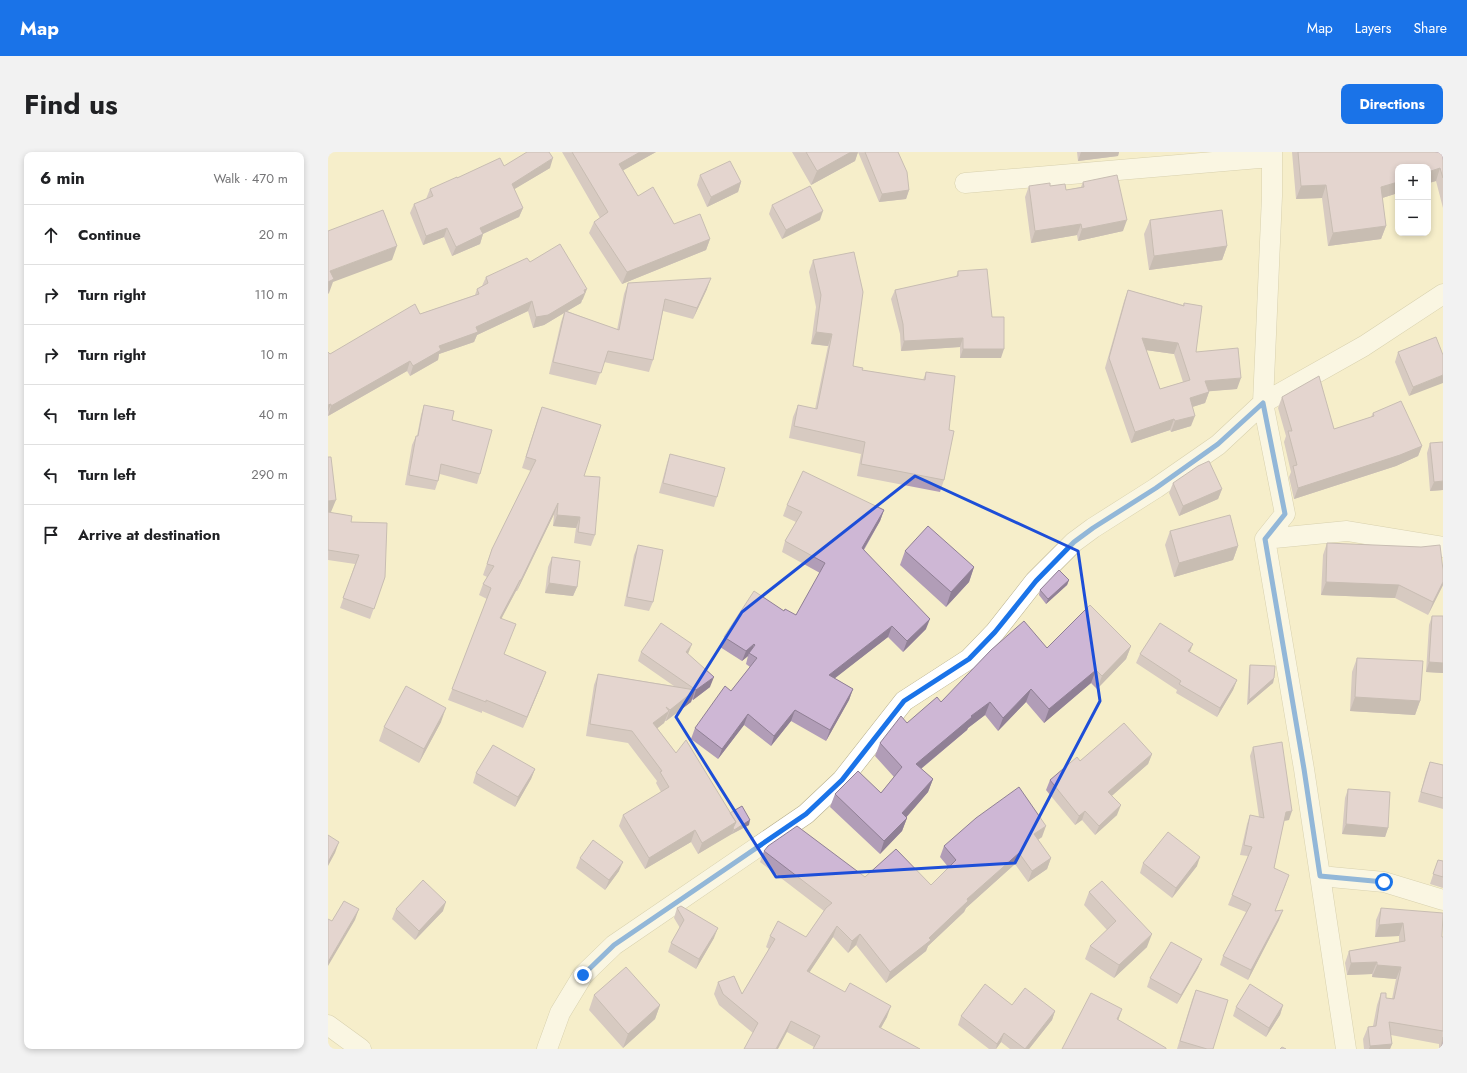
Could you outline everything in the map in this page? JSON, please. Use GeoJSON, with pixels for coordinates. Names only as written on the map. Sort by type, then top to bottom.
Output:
{"type":"FeatureCollection","features":[{"type":"Feature","properties":{"kind":"street"},"geometry":{"type":"LineString","coordinates":[[965,183],[1272,154],[1272,196],[1263,403],[1285,514],[1265,539],[1304,769],[1346,1049]]}},
{"type":"Feature","properties":{"kind":"street"},"geometry":{"type":"LineString","coordinates":[[547,1049],[560,1014],[583,975],[614,945],[806,814],[842,780],[904,701],[969,659],[995,632],[1036,581],[1074,542],[1093,528],[1156,488],[1218,444],[1263,403],[1364,346],[1443,294]]}},
{"type":"Feature","properties":{"kind":"street"},"geometry":{"type":"LineString","coordinates":[[1265,539],[1347,531],[1443,547]]}},
{"type":"Feature","properties":{"kind":"street"},"geometry":{"type":"LineString","coordinates":[[1320,876],[1384,882],[1443,900]]}},
{"type":"Feature","properties":{"kind":"street"},"geometry":{"type":"LineString","coordinates":[[328,1025],[361,1049]]}},
{"type":"Feature","properties":{"kind":"highlighted area"},"geometry":{"type":"Polygon","coordinates":[[[915,476],[1078,551],[1100,701],[1015,863],[776,877],[676,717],[742,612],[915,476]]]}},
{"type":"Feature","properties":{"kind":"building"},"geometry":{"type":"Polygon","coordinates":[[[527,152],[549,152],[553,158],[512,184],[523,208],[480,228],[483,234],[456,247],[447,228],[426,236],[414,204],[433,196],[430,189],[500,158],[504,166],[527,152]]]}},
{"type":"Feature","properties":{"kind":"building"},"geometry":{"type":"Polygon","coordinates":[[[572,152],[640,152],[619,164],[638,196],[653,187],[674,224],[700,214],[710,239],[627,272],[594,222],[608,212],[572,152]]]}},
{"type":"Feature","properties":{"kind":"building"},"geometry":{"type":"Polygon","coordinates":[[[806,152],[851,152],[817,171],[806,152]]]}},
{"type":"Feature","properties":{"kind":"building"},"geometry":{"type":"Polygon","coordinates":[[[865,152],[898,152],[907,172],[909,190],[882,194],[865,152]]]}},
{"type":"Feature","properties":{"kind":"building"},"geometry":{"type":"Polygon","coordinates":[[[1298,152],[1443,152],[1443,178],[1440,168],[1431,171],[1431,164],[1395,164],[1395,183],[1381,187],[1386,226],[1333,233],[1326,185],[1301,186],[1298,152]]]}},
{"type":"Feature","properties":{"kind":"building"},"geometry":{"type":"Polygon","coordinates":[[[730,161],[741,182],[711,197],[700,175],[730,161]]]}},
{"type":"Feature","properties":{"kind":"building"},"geometry":{"type":"Polygon","coordinates":[[[1117,175],[1127,220],[1082,229],[1081,224],[1035,231],[1029,186],[1050,183],[1050,186],[1065,184],[1066,190],[1084,187],[1083,182],[1117,175]]]}},
{"type":"Feature","properties":{"kind":"building"},"geometry":{"type":"Polygon","coordinates":[[[810,186],[823,211],[786,230],[772,205],[810,186]]]}},
{"type":"Feature","properties":{"kind":"building"},"geometry":{"type":"Polygon","coordinates":[[[383,210],[397,246],[330,271],[334,279],[328,282],[328,231],[383,210]]]}},
{"type":"Feature","properties":{"kind":"building"},"geometry":{"type":"Polygon","coordinates":[[[1222,210],[1227,246],[1154,256],[1150,220],[1222,210]]]}},
{"type":"Feature","properties":{"kind":"building"},"geometry":{"type":"Polygon","coordinates":[[[560,244],[587,289],[584,290],[585,293],[548,315],[536,317],[532,301],[476,327],[478,332],[439,346],[441,350],[413,366],[410,361],[331,406],[331,404],[328,405],[328,352],[330,354],[415,304],[420,314],[479,294],[477,289],[488,283],[486,277],[527,258],[530,262],[560,244]]]}},
{"type":"Feature","properties":{"kind":"building"},"geometry":{"type":"Polygon","coordinates":[[[854,252],[863,292],[853,366],[863,368],[862,370],[925,380],[926,372],[955,376],[949,430],[954,431],[944,480],[861,464],[865,442],[794,426],[798,405],[817,409],[832,334],[816,332],[821,295],[813,260],[854,252]]]}},
{"type":"Feature","properties":{"kind":"building"},"geometry":{"type":"Polygon","coordinates":[[[987,269],[992,317],[1004,317],[1004,349],[963,349],[963,338],[904,341],[903,324],[895,290],[958,276],[958,271],[987,269]]]}},
{"type":"Feature","properties":{"kind":"building"},"geometry":{"type":"Polygon","coordinates":[[[711,278],[697,308],[665,299],[653,360],[608,351],[601,373],[553,362],[565,311],[619,330],[628,283],[711,278]]]}},
{"type":"Feature","properties":{"kind":"building"},"geometry":{"type":"Polygon","coordinates":[[[1128,290],[1184,306],[1184,303],[1202,306],[1196,352],[1238,348],[1241,378],[1205,381],[1209,392],[1190,398],[1195,416],[1175,421],[1174,419],[1135,432],[1109,358],[1128,290]],[[1142,338],[1160,389],[1190,380],[1178,343],[1142,338]]]}},
{"type":"Feature","properties":{"kind":"building"},"geometry":{"type":"Polygon","coordinates":[[[1436,337],[1443,355],[1443,375],[1413,387],[1398,352],[1436,337]]]}},
{"type":"Feature","properties":{"kind":"building"},"geometry":{"type":"Polygon","coordinates":[[[1319,376],[1334,429],[1374,416],[1373,413],[1401,401],[1422,446],[1400,455],[1298,488],[1293,466],[1297,465],[1288,431],[1292,431],[1282,397],[1319,376]]]}},
{"type":"Feature","properties":{"kind":"building"},"geometry":{"type":"Polygon","coordinates":[[[424,405],[454,411],[452,420],[492,430],[480,474],[441,464],[438,481],[409,475],[416,436],[418,436],[424,405]]]}},
{"type":"Feature","properties":{"kind":"building"},"geometry":{"type":"Polygon","coordinates":[[[542,407],[601,425],[584,476],[600,477],[595,535],[578,532],[580,517],[557,515],[558,503],[521,580],[500,618],[516,624],[504,654],[546,672],[527,717],[486,700],[486,702],[452,689],[491,588],[483,584],[494,566],[487,564],[492,549],[536,460],[526,457],[542,407]]]}},
{"type":"Feature","properties":{"kind":"building"},"geometry":{"type":"Polygon","coordinates":[[[1443,442],[1443,481],[1434,482],[1430,443],[1443,442]]]}},
{"type":"Feature","properties":{"kind":"building"},"geometry":{"type":"Polygon","coordinates":[[[670,454],[725,468],[717,497],[663,483],[670,454]]]}},
{"type":"Feature","properties":{"kind":"building"},"geometry":{"type":"Polygon","coordinates":[[[328,457],[331,457],[336,500],[328,501],[328,457]]]}},
{"type":"Feature","properties":{"kind":"building"},"geometry":{"type":"Polygon","coordinates":[[[1209,461],[1222,489],[1183,506],[1173,483],[1198,466],[1209,461]]]}},
{"type":"Feature","properties":{"kind":"building"},"geometry":{"type":"Polygon","coordinates":[[[803,471],[884,510],[862,548],[930,619],[907,641],[892,626],[829,675],[853,689],[830,730],[795,710],[774,736],[748,714],[722,749],[695,728],[725,686],[731,691],[757,658],[749,653],[755,645],[754,644],[746,651],[724,637],[754,591],[784,611],[785,609],[796,615],[825,563],[785,541],[802,512],[787,505],[803,471]]]}},
{"type":"Feature","properties":{"kind":"building"},"geometry":{"type":"Polygon","coordinates":[[[328,512],[352,516],[351,522],[387,523],[385,577],[374,609],[343,598],[359,555],[328,550],[328,512]]]}},
{"type":"Feature","properties":{"kind":"building"},"geometry":{"type":"Polygon","coordinates":[[[1230,515],[1238,546],[1179,563],[1170,531],[1230,515]]]}},
{"type":"Feature","properties":{"kind":"building"},"geometry":{"type":"Polygon","coordinates":[[[928,526],[974,567],[951,592],[905,551],[928,526]]]}},
{"type":"Feature","properties":{"kind":"building"},"geometry":{"type":"Polygon","coordinates":[[[1327,543],[1421,547],[1440,545],[1443,582],[1433,602],[1399,585],[1326,582],[1327,543]]]}},
{"type":"Feature","properties":{"kind":"building"},"geometry":{"type":"Polygon","coordinates":[[[638,545],[663,550],[653,602],[627,597],[638,545]]]}},
{"type":"Feature","properties":{"kind":"building"},"geometry":{"type":"Polygon","coordinates":[[[552,557],[580,561],[577,587],[549,583],[552,557]]]}},
{"type":"Feature","properties":{"kind":"building"},"geometry":{"type":"Polygon","coordinates":[[[1059,570],[1069,580],[1048,599],[1040,590],[1059,570]]]}},
{"type":"Feature","properties":{"kind":"building"},"geometry":{"type":"Polygon","coordinates":[[[1090,605],[1131,646],[1102,676],[1096,670],[1049,709],[1031,689],[1003,718],[990,702],[971,716],[972,717],[916,764],[933,779],[902,813],[907,818],[884,841],[835,794],[858,771],[881,793],[902,767],[880,743],[901,716],[907,723],[937,697],[941,702],[991,650],[1024,621],[1047,648],[1090,605]]]}},
{"type":"Feature","properties":{"kind":"building"},"geometry":{"type":"Polygon","coordinates":[[[1432,616],[1443,616],[1443,663],[1429,662],[1432,616]]]}},
{"type":"Feature","properties":{"kind":"building"},"geometry":{"type":"Polygon","coordinates":[[[661,623],[692,644],[686,652],[714,677],[696,690],[641,652],[661,623]]]}},
{"type":"Feature","properties":{"kind":"building"},"geometry":{"type":"Polygon","coordinates":[[[1160,623],[1193,644],[1188,651],[1237,680],[1220,708],[1179,684],[1181,681],[1140,654],[1160,623]]]}},
{"type":"Feature","properties":{"kind":"building"},"geometry":{"type":"Polygon","coordinates":[[[1357,658],[1423,661],[1420,701],[1355,697],[1357,658]]]}},
{"type":"Feature","properties":{"kind":"building"},"geometry":{"type":"Polygon","coordinates":[[[1250,665],[1275,666],[1274,678],[1249,700],[1250,665]]]}},
{"type":"Feature","properties":{"kind":"building"},"geometry":{"type":"Polygon","coordinates":[[[598,674],[695,690],[670,710],[666,707],[669,711],[653,723],[676,753],[686,740],[736,822],[702,843],[695,830],[649,858],[623,815],[669,787],[660,772],[662,771],[632,731],[590,724],[598,674]]]}},
{"type":"Feature","properties":{"kind":"building"},"geometry":{"type":"Polygon","coordinates":[[[406,686],[446,708],[424,749],[384,727],[406,686]]]}},
{"type":"Feature","properties":{"kind":"building"},"geometry":{"type":"Polygon","coordinates":[[[1124,723],[1152,754],[1108,792],[1121,805],[1099,826],[1085,811],[1079,816],[1050,780],[1077,757],[1080,761],[1124,723]]]}},
{"type":"Feature","properties":{"kind":"building"},"geometry":{"type":"Polygon","coordinates":[[[1282,742],[1292,811],[1286,812],[1274,868],[1289,875],[1275,911],[1283,910],[1251,970],[1223,956],[1251,904],[1232,895],[1252,847],[1244,845],[1250,815],[1264,818],[1253,747],[1282,742]]]}},
{"type":"Feature","properties":{"kind":"building"},"geometry":{"type":"Polygon","coordinates":[[[493,745],[535,769],[518,797],[476,773],[493,745]]]}},
{"type":"Feature","properties":{"kind":"building"},"geometry":{"type":"Polygon","coordinates":[[[1430,762],[1443,765],[1443,798],[1421,792],[1430,762]]]}},
{"type":"Feature","properties":{"kind":"building"},"geometry":{"type":"Polygon","coordinates":[[[1019,787],[1046,826],[1034,834],[1051,858],[1032,871],[1019,853],[967,899],[968,901],[929,938],[931,940],[890,972],[860,934],[852,941],[837,926],[807,971],[845,992],[850,983],[891,1006],[879,1027],[920,1049],[813,1049],[820,1036],[791,1021],[776,1049],[744,1049],[758,1023],[723,994],[718,982],[734,976],[742,994],[775,939],[770,936],[778,921],[806,937],[826,908],[832,903],[764,851],[768,846],[797,826],[865,877],[896,849],[931,885],[956,860],[944,846],[976,818],[1019,787]]]}},
{"type":"Feature","properties":{"kind":"building"},"geometry":{"type":"Polygon","coordinates":[[[1348,789],[1390,792],[1388,828],[1346,824],[1348,789]]]}},
{"type":"Feature","properties":{"kind":"building"},"geometry":{"type":"Polygon","coordinates":[[[742,806],[750,820],[734,830],[733,828],[736,822],[730,813],[742,806]]]}},
{"type":"Feature","properties":{"kind":"building"},"geometry":{"type":"Polygon","coordinates":[[[1168,832],[1200,857],[1176,888],[1143,863],[1168,832]]]}},
{"type":"Feature","properties":{"kind":"building"},"geometry":{"type":"Polygon","coordinates":[[[328,835],[339,842],[328,862],[328,835]]]}},
{"type":"Feature","properties":{"kind":"building"},"geometry":{"type":"Polygon","coordinates":[[[593,840],[623,862],[609,880],[580,858],[593,840]]]}},
{"type":"Feature","properties":{"kind":"building"},"geometry":{"type":"Polygon","coordinates":[[[1438,860],[1443,861],[1443,877],[1433,874],[1438,860]]]}},
{"type":"Feature","properties":{"kind":"building"},"geometry":{"type":"Polygon","coordinates":[[[423,880],[446,902],[419,931],[396,909],[423,880]]]}},
{"type":"Feature","properties":{"kind":"building"},"geometry":{"type":"Polygon","coordinates":[[[1102,881],[1152,934],[1119,965],[1090,946],[1116,921],[1089,892],[1102,881]]]}},
{"type":"Feature","properties":{"kind":"building"},"geometry":{"type":"Polygon","coordinates":[[[344,901],[359,909],[328,962],[328,919],[332,921],[344,901]]]}},
{"type":"Feature","properties":{"kind":"building"},"geometry":{"type":"Polygon","coordinates":[[[681,906],[718,928],[699,959],[671,943],[684,920],[677,908],[681,906]]]}},
{"type":"Feature","properties":{"kind":"building"},"geometry":{"type":"Polygon","coordinates":[[[1381,908],[1443,913],[1443,1031],[1389,1022],[1392,1044],[1370,1046],[1368,1027],[1376,1026],[1381,993],[1386,993],[1386,998],[1394,999],[1401,967],[1377,965],[1377,962],[1351,963],[1349,951],[1405,941],[1403,923],[1379,925],[1381,908]]]}},
{"type":"Feature","properties":{"kind":"building"},"geometry":{"type":"Polygon","coordinates":[[[1171,942],[1202,959],[1181,995],[1150,978],[1171,942]]]}},
{"type":"Feature","properties":{"kind":"building"},"geometry":{"type":"Polygon","coordinates":[[[626,967],[660,1005],[628,1034],[594,995],[626,967]]]}},
{"type":"Feature","properties":{"kind":"building"},"geometry":{"type":"Polygon","coordinates":[[[985,984],[1012,1005],[1025,988],[1055,1011],[1025,1049],[1004,1033],[997,1044],[961,1016],[985,984]]]}},
{"type":"Feature","properties":{"kind":"building"},"geometry":{"type":"Polygon","coordinates":[[[1250,984],[1283,1005],[1269,1028],[1236,1007],[1250,984]]]}},
{"type":"Feature","properties":{"kind":"building"},"geometry":{"type":"Polygon","coordinates":[[[1196,990],[1228,1000],[1213,1049],[1207,1049],[1180,1041],[1196,990]]]}},
{"type":"Feature","properties":{"kind":"building"},"geometry":{"type":"Polygon","coordinates":[[[1091,993],[1122,1009],[1117,1019],[1166,1049],[1062,1049],[1091,993]]]}},
{"type":"Feature","properties":{"kind":"building"},"geometry":{"type":"Polygon","coordinates":[[[1443,1037],[1443,1049],[1441,1049],[1443,1037]]]}},
{"type":"Feature","properties":{"kind":"route"},"geometry":{"type":"LineString","coordinates":[[583,975],[614,945],[806,814],[842,780],[904,701],[969,659],[995,632],[1036,581],[1074,542],[1093,528],[1156,488],[1218,444],[1263,403],[1285,514],[1265,539],[1304,769],[1320,876],[1384,882]]}}]}
